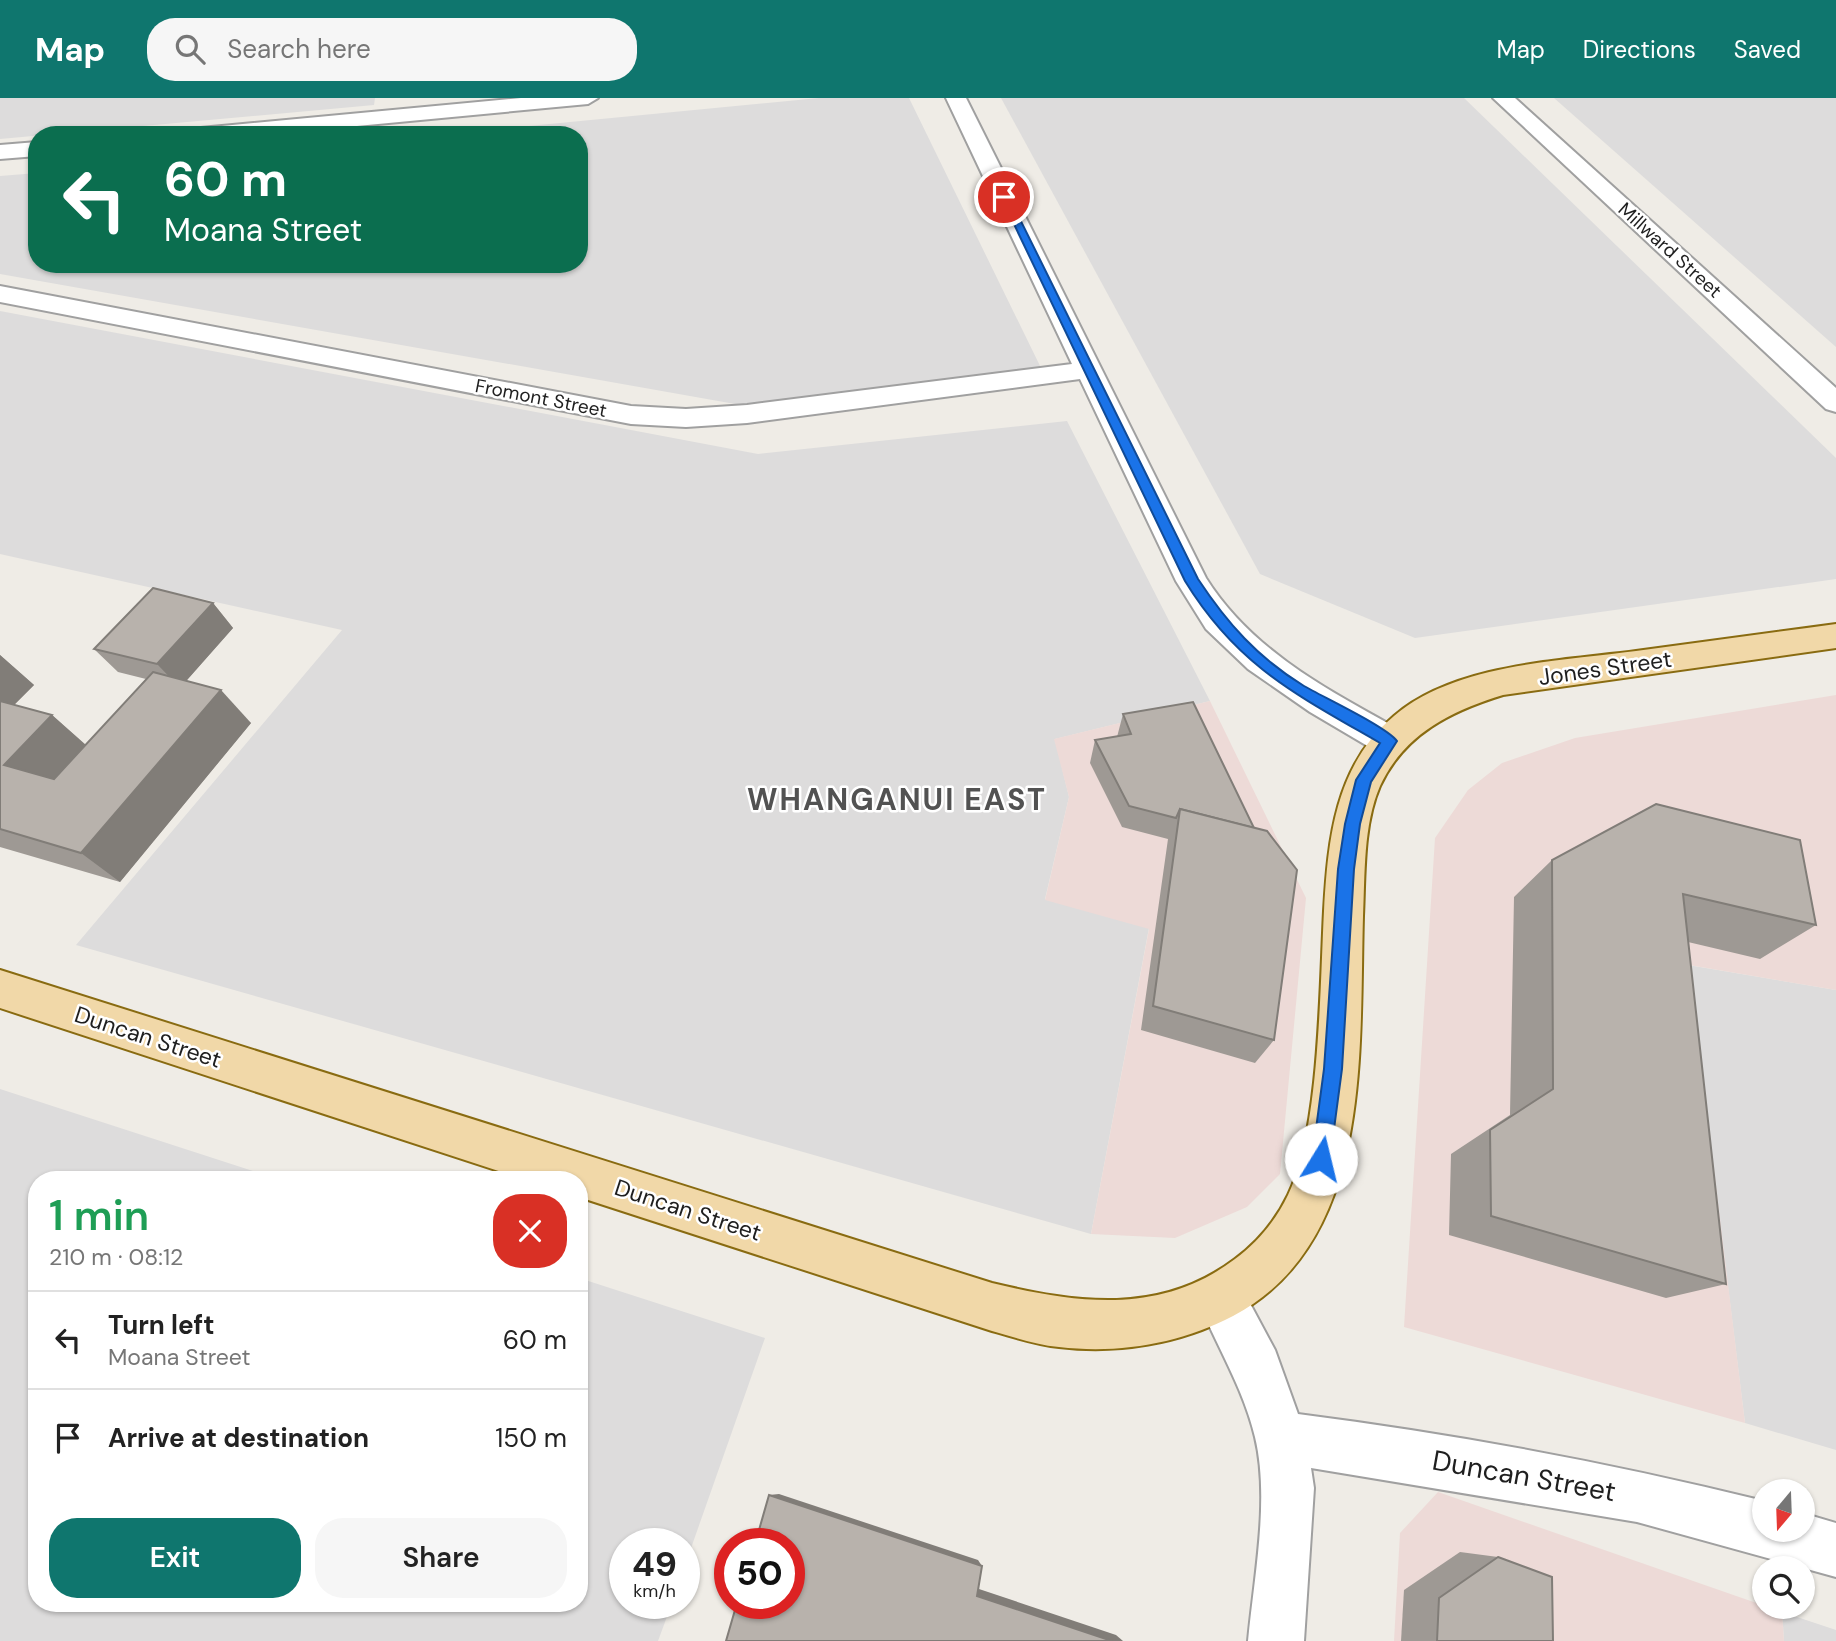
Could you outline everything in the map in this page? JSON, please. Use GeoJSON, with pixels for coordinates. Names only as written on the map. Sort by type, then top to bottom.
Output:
{"type":"FeatureCollection","features":[{"type":"Feature","properties":{"kind":"main road","name":"Jones Street"},"geometry":{"type":"LineString","coordinates":[[1222,1298],[1248,1281],[1268,1263],[1308,1205],[1321,1159],[1333,1069],[1346,869],[1352,824],[1364,780],[1389,741],[1413,718],[1450,697],[1503,682],[1836,636]]}},
{"type":"Feature","properties":{"kind":"main road","name":"Duncan Street"},"geometry":{"type":"LineString","coordinates":[[0,989],[570,1171]]}},
{"type":"Feature","properties":{"kind":"main road","name":"Duncan Street"},"geometry":{"type":"LineString","coordinates":[[588,1177],[1005,1310],[1057,1323],[1116,1326],[1169,1317],[1222,1298]]}},
{"type":"Feature","properties":{"kind":"street"},"geometry":{"type":"LineString","coordinates":[[258,126],[408,106],[588,98]]}},
{"type":"Feature","properties":{"kind":"street"},"geometry":{"type":"LineString","coordinates":[[956,98],[1192,581],[1220,624],[1259,660],[1297,688],[1389,741]]}},
{"type":"Feature","properties":{"kind":"street","name":"Millward Street"},"geometry":{"type":"LineString","coordinates":[[1503,98],[1836,403]]}},
{"type":"Feature","properties":{"kind":"street"},"geometry":{"type":"LineString","coordinates":[[0,152],[28,150]]}},
{"type":"Feature","properties":{"kind":"street","name":"Fromont Street"},"geometry":{"type":"LineString","coordinates":[[0,294],[631,415],[686,418],[747,414],[1087,370]]}},
{"type":"Feature","properties":{"kind":"street"},"geometry":{"type":"LineString","coordinates":[[1222,1298],[1256,1368],[1281,1438],[1288,1488],[1276,1641]]}},
{"type":"Feature","properties":{"kind":"street","name":"Duncan Street"},"geometry":{"type":"LineString","coordinates":[[1281,1438],[1368,1449],[1637,1496],[1752,1525]]}},
{"type":"Feature","properties":{"kind":"street","name":"Duncan Street"},"geometry":{"type":"LineString","coordinates":[[1809,1542],[1836,1550]]}},
{"type":"Feature","properties":{"kind":"shaded area"},"geometry":{"type":"Polygon","coordinates":[[[0,98],[375,98],[374,105],[143,126],[28,126],[28,136],[0,139],[0,98]]]}},
{"type":"Feature","properties":{"kind":"shaded area"},"geometry":{"type":"Polygon","coordinates":[[[819,98],[909,98],[1042,370],[752,407],[0,274],[0,176],[28,174],[28,273],[588,273],[588,126],[528,126],[819,98]]]}},
{"type":"Feature","properties":{"kind":"shaded area"},"geometry":{"type":"Polygon","coordinates":[[[1001,98],[1464,98],[1836,458],[1836,579],[1415,638],[1260,574],[1001,98]]]}},
{"type":"Feature","properties":{"kind":"shaded area"},"geometry":{"type":"Polygon","coordinates":[[[1554,98],[1836,98],[1836,347],[1554,98]]]}},
{"type":"Feature","properties":{"kind":"shaded area"},"geometry":{"type":"Polygon","coordinates":[[[0,311],[758,454],[1067,421],[1210,701],[1055,739],[1069,797],[1045,899],[1149,928],[1091,1234],[76,945],[342,630],[0,554],[0,311]]]}},
{"type":"Feature","properties":{"kind":"shaded area"},"geometry":{"type":"Polygon","coordinates":[[[1836,695],[1836,990],[1689,965],[1745,1423],[1404,1327],[1435,838],[1468,790],[1502,763],[1575,738],[1836,695]]]}},
{"type":"Feature","properties":{"kind":"shaded area"},"geometry":{"type":"Polygon","coordinates":[[[1210,701],[1306,898],[1280,1174],[1247,1207],[1175,1238],[1091,1234],[1149,929],[1045,900],[1069,797],[1054,739],[1210,701]]]}},
{"type":"Feature","properties":{"kind":"shaded area"},"geometry":{"type":"Polygon","coordinates":[[[1688,965],[1836,990],[1836,1450],[1745,1423],[1688,965]]]}},
{"type":"Feature","properties":{"kind":"shaded area"},"geometry":{"type":"Polygon","coordinates":[[[0,1089],[253,1171],[28,1171],[28,1612],[588,1612],[588,1281],[765,1338],[698,1528],[609,1528],[609,1619],[666,1619],[658,1641],[0,1641],[0,1089]]]}},
{"type":"Feature","properties":{"kind":"shaded area"},"geometry":{"type":"Polygon","coordinates":[[[1438,1492],[1752,1602],[1752,1619],[1782,1619],[1784,1641],[1394,1641],[1400,1533],[1438,1492]]]}},
{"type":"Feature","properties":{"kind":"shaded area"},"geometry":{"type":"Polygon","coordinates":[[[1782,1619],[1803,1619],[1836,1630],[1836,1641],[1784,1641],[1782,1619]]]}},
{"type":"Feature","properties":{"kind":"building"},"geometry":{"type":"Polygon","coordinates":[[[153,588],[213,603],[157,664],[94,649],[153,588]]]}},
{"type":"Feature","properties":{"kind":"building"},"geometry":{"type":"Polygon","coordinates":[[[153,672],[221,690],[81,853],[0,829],[0,701],[52,715],[4,765],[54,779],[153,672]]]}},
{"type":"Feature","properties":{"kind":"building"},"geometry":{"type":"Polygon","coordinates":[[[1193,702],[1254,828],[1180,809],[1176,818],[1129,806],[1095,740],[1131,734],[1123,714],[1193,702]]]}},
{"type":"Feature","properties":{"kind":"building"},"geometry":{"type":"Polygon","coordinates":[[[1656,804],[1800,840],[1816,925],[1683,894],[1726,1284],[1491,1216],[1490,1130],[1553,1089],[1552,860],[1656,804]]]}},
{"type":"Feature","properties":{"kind":"building"},"geometry":{"type":"Polygon","coordinates":[[[1180,809],[1267,831],[1297,870],[1274,1040],[1153,1006],[1180,809]]]}},
{"type":"Feature","properties":{"kind":"building"},"geometry":{"type":"Polygon","coordinates":[[[769,1495],[982,1566],[977,1596],[1112,1641],[726,1641],[732,1619],[805,1619],[805,1528],[760,1528],[769,1495]]]}},
{"type":"Feature","properties":{"kind":"building"},"geometry":{"type":"Polygon","coordinates":[[[1498,1557],[1552,1577],[1553,1641],[1437,1641],[1439,1598],[1498,1557]]]}},
{"type":"Feature","properties":{"kind":"district","name":"WHANGANUI EAST"},"geometry":{"type":"Point","coordinates":[897,799]}},
{"type":"Feature","properties":{"kind":"route"},"geometry":{"type":"LineString","coordinates":[[1004,197],[1192,581],[1220,624],[1259,660],[1297,688],[1389,741],[1364,780],[1352,824],[1346,869],[1333,1069],[1321,1159]]}}]}
